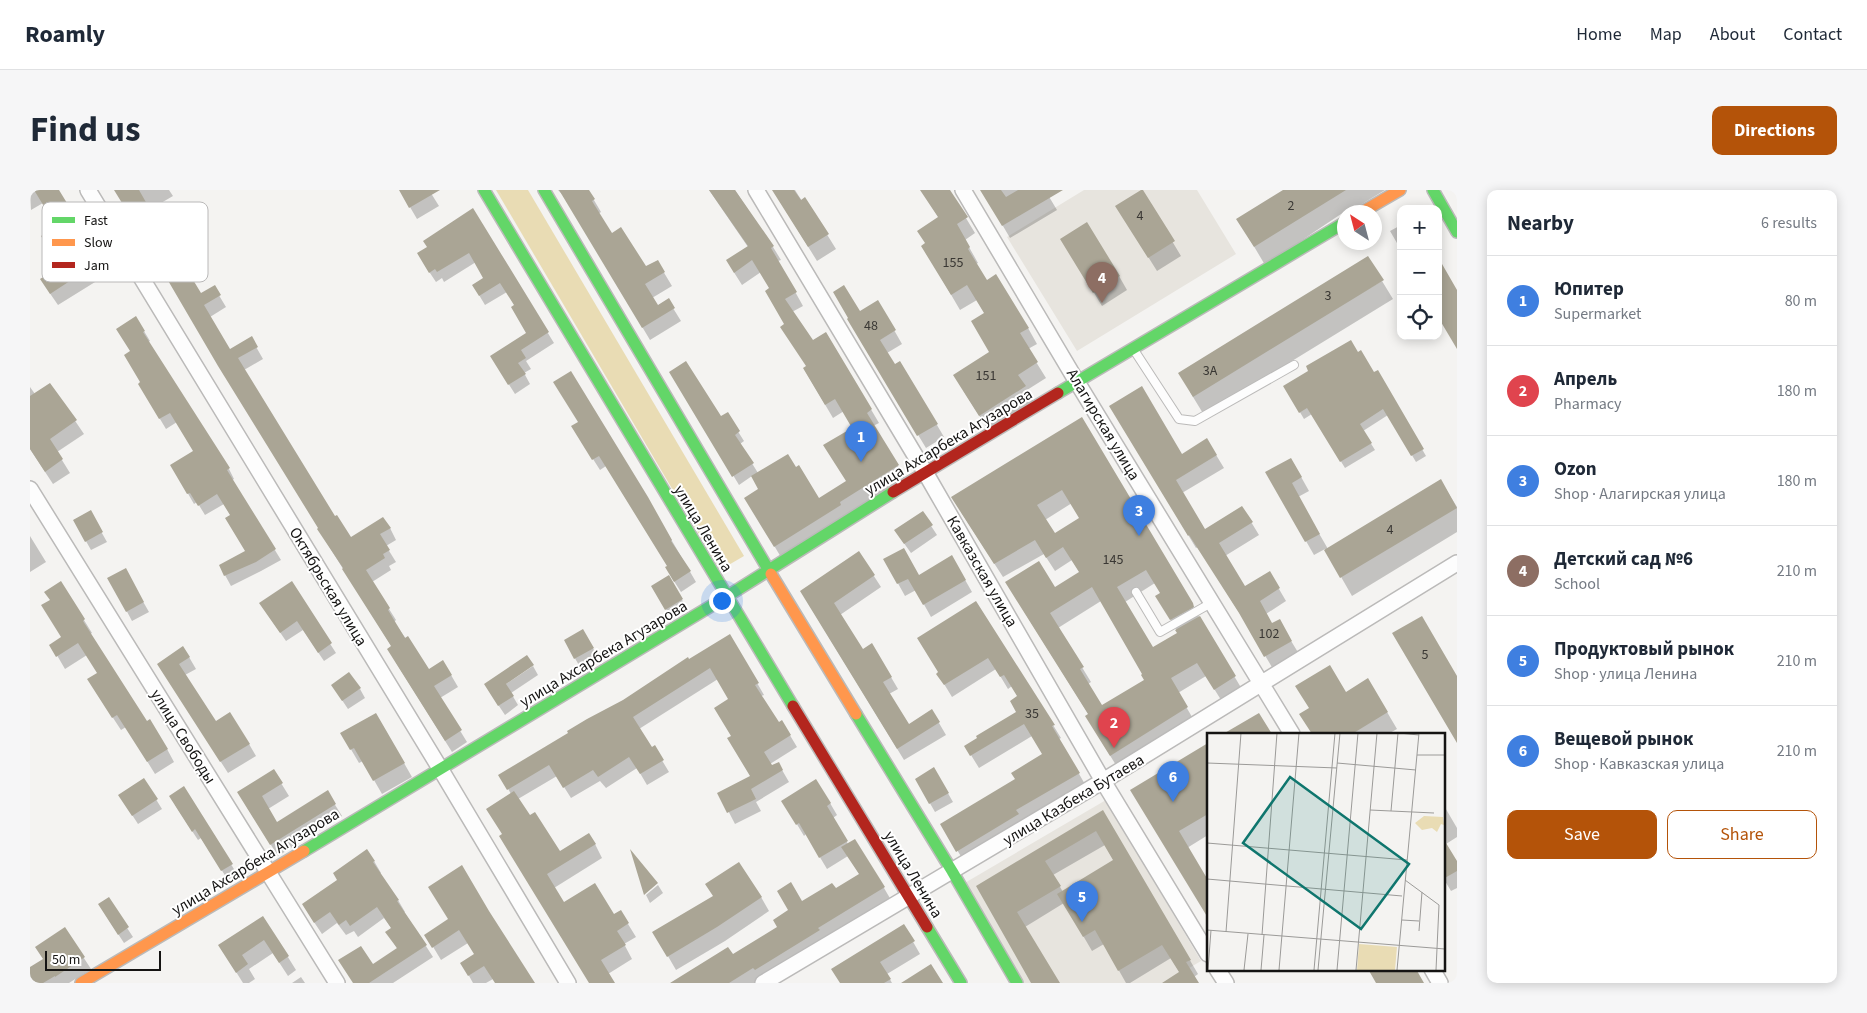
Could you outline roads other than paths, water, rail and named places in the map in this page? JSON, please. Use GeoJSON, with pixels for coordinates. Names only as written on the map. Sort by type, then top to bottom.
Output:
{"type":"FeatureCollection","features":[{"type":"Feature","properties":{"kind":"street","name":"Октябрьская улица"},"geometry":{"type":"LineString","coordinates":[[88,190],[95,202]]}},
{"type":"Feature","properties":{"kind":"street","name":"улица Ленина"},"geometry":{"type":"LineString","coordinates":[[484,190],[726,597],[961,983]]}},
{"type":"Feature","properties":{"kind":"street","name":"улица Ленина"},"geometry":{"type":"LineString","coordinates":[[544,190],[769,571],[952,871],[1017,983]]}},
{"type":"Feature","properties":{"kind":"street","name":"Кавказская улица"},"geometry":{"type":"LineString","coordinates":[[756,190],[926,472],[1103,781],[1207,952]]}},
{"type":"Feature","properties":{"kind":"street","name":"Алагирская улица"},"geometry":{"type":"LineString","coordinates":[[963,190],[1077,382],[1291,733]]}},
{"type":"Feature","properties":{"kind":"street"},"geometry":{"type":"LineString","coordinates":[[1374,205],[1400,190]]}},
{"type":"Feature","properties":{"kind":"street"},"geometry":{"type":"LineString","coordinates":[[1432,190],[1457,232]]}},
{"type":"Feature","properties":{"kind":"street","name":"улица Ахсарбека Агузарова"},"geometry":{"type":"LineString","coordinates":[[81,983],[441,770],[769,571],[926,472],[1337,227]]}},
{"type":"Feature","properties":{"kind":"street","name":"Октябрьская улица"},"geometry":{"type":"LineString","coordinates":[[144,282],[441,770],[568,983]]}},
{"type":"Feature","properties":{"kind":"street","name":"улица Свободы"},"geometry":{"type":"LineString","coordinates":[[30,489],[337,983]]}},
{"type":"Feature","properties":{"kind":"street","name":"улица Казбека Бутаева"},"geometry":{"type":"LineString","coordinates":[[763,983],[1103,781],[1457,563]]}},
{"type":"Feature","properties":{"kind":"street"},"geometry":{"type":"LineString","coordinates":[[1218,970],[1226,983]]}},
{"type":"Feature","properties":{"kind":"street"},"geometry":{"type":"LineString","coordinates":[[1433,970],[1440,983]]}},
{"type":"Feature","properties":{"kind":"lane"},"geometry":{"type":"LineString","coordinates":[[1133,348],[1179,419],[1195,421],[1294,365]]}},
{"type":"Feature","properties":{"kind":"lane"},"geometry":{"type":"LineString","coordinates":[[1136,592],[1160,632],[1213,602]]}},
{"type":"Feature","properties":{"kind":"place","name":"Детский сад №6"},"geometry":{"type":"Point","coordinates":[1102,303]}},
{"type":"Feature","properties":{"kind":"place","name":"Юпитер"},"geometry":{"type":"Point","coordinates":[861,462]}},
{"type":"Feature","properties":{"kind":"place","name":"Ozon"},"geometry":{"type":"Point","coordinates":[1139,536]}},
{"type":"Feature","properties":{"kind":"place","name":"Апрель"},"geometry":{"type":"Point","coordinates":[1114,748]}},
{"type":"Feature","properties":{"kind":"place","name":"Вещевой рынок"},"geometry":{"type":"Point","coordinates":[1173,802]}},
{"type":"Feature","properties":{"kind":"place","name":"Продуктовый рынок"},"geometry":{"type":"Point","coordinates":[1082,922]}}]}
